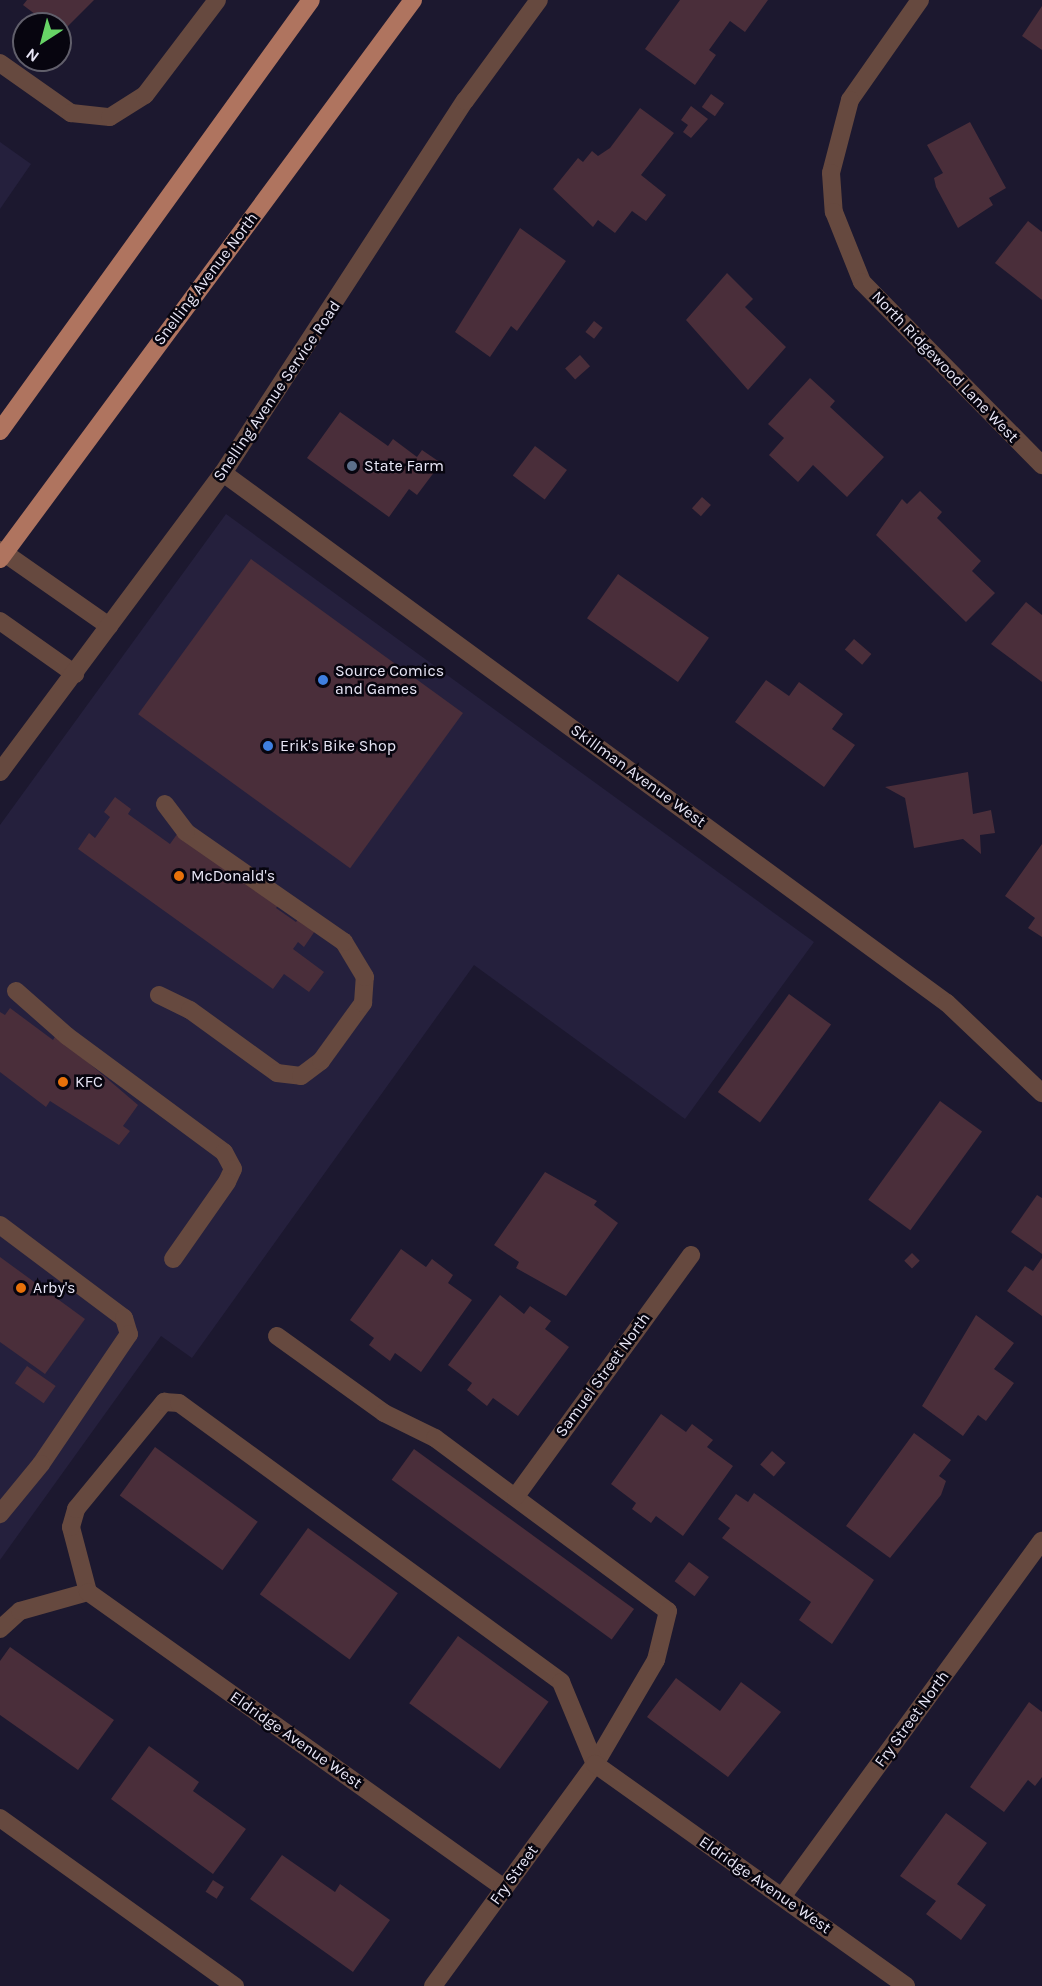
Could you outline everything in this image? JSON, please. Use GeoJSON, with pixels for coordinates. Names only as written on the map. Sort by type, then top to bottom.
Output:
{"type":"FeatureCollection","features":[{"type":"Feature","properties":{"kind":"main road"},"geometry":{"type":"LineString","coordinates":[[0,431],[311,0]]}},
{"type":"Feature","properties":{"kind":"main road","name":"Snelling Avenue North"},"geometry":{"type":"LineString","coordinates":[[2,554],[413,0]]}},
{"type":"Feature","properties":{"kind":"street"},"geometry":{"type":"LineString","coordinates":[[0,63],[71,113],[110,117],[145,94],[216,0]]}},
{"type":"Feature","properties":{"kind":"street","name":"Snelling Avenue Service Road"},"geometry":{"type":"LineString","coordinates":[[0,772],[223,473],[465,100],[539,0]]}},
{"type":"Feature","properties":{"kind":"street","name":"North Ridgewood Lane West"},"geometry":{"type":"LineString","coordinates":[[916,1],[850,100],[832,164],[834,212],[862,282],[1042,465]]}},
{"type":"Feature","properties":{"kind":"street","name":"Skillman Avenue West"},"geometry":{"type":"LineString","coordinates":[[223,473],[947,1003],[1042,1093]]}},
{"type":"Feature","properties":{"kind":"street"},"geometry":{"type":"LineString","coordinates":[[2,554],[109,626]]}},
{"type":"Feature","properties":{"kind":"street"},"geometry":{"type":"LineString","coordinates":[[0,621],[75,674]]}},
{"type":"Feature","properties":{"kind":"street"},"geometry":{"type":"LineString","coordinates":[[159,995],[190,1010],[277,1073],[301,1076],[321,1061],[363,1003],[365,976],[344,942],[186,832],[165,804]]}},
{"type":"Feature","properties":{"kind":"street"},"geometry":{"type":"LineString","coordinates":[[16,991],[67,1036],[224,1152],[233,1169],[227,1182],[173,1259]]}},
{"type":"Feature","properties":{"kind":"street"},"geometry":{"type":"LineString","coordinates":[[0,1225],[124,1318],[129,1334],[41,1464],[0,1514]]}},
{"type":"Feature","properties":{"kind":"street","name":"Samuel Street North"},"geometry":{"type":"LineString","coordinates":[[516,1496],[691,1255]]}},
{"type":"Feature","properties":{"kind":"street"},"geometry":{"type":"LineString","coordinates":[[277,1336],[384,1413],[435,1438],[516,1496]]}},
{"type":"Feature","properties":{"kind":"street"},"geometry":{"type":"LineString","coordinates":[[0,1629],[20,1611],[88,1592],[70,1527],[76,1509],[164,1402],[179,1403],[561,1682],[595,1764]]}},
{"type":"Feature","properties":{"kind":"street","name":"Fry Street"},"geometry":{"type":"LineString","coordinates":[[433,1986],[595,1764],[656,1660],[668,1611],[516,1496]]}},
{"type":"Feature","properties":{"kind":"street","name":"Fry Street North"},"geometry":{"type":"LineString","coordinates":[[782,1897],[1042,1541]]}},
{"type":"Feature","properties":{"kind":"street","name":"Eldridge Avenue West"},"geometry":{"type":"LineString","coordinates":[[88,1592],[504,1888]]}},
{"type":"Feature","properties":{"kind":"street","name":"Eldridge Avenue West"},"geometry":{"type":"LineString","coordinates":[[595,1764],[906,1986]]}},
{"type":"Feature","properties":{"kind":"street"},"geometry":{"type":"LineString","coordinates":[[0,1818],[235,1986]]}},
{"type":"Feature","properties":{"kind":"shaded area"},"geometry":{"type":"Polygon","coordinates":[[[0,142],[31,164],[0,209],[0,142]]]}},
{"type":"Feature","properties":{"kind":"shaded area"},"geometry":{"type":"Polygon","coordinates":[[[226,514],[814,942],[685,1119],[474,965],[192,1358],[161,1336],[0,1560],[0,825],[226,514]]]}},
{"type":"Feature","properties":{"kind":"building"},"geometry":{"type":"Polygon","coordinates":[[[27,0],[94,0],[72,22],[72,12],[32,12],[23,5],[27,0]]]}},
{"type":"Feature","properties":{"kind":"building"},"geometry":{"type":"Polygon","coordinates":[[[680,0],[768,0],[745,32],[730,21],[709,50],[716,55],[695,85],[645,49],[680,0]]]}},
{"type":"Feature","properties":{"kind":"building"},"geometry":{"type":"Polygon","coordinates":[[[1042,6],[1042,50],[1022,36],[1042,6]]]}},
{"type":"Feature","properties":{"kind":"building"},"geometry":{"type":"Polygon","coordinates":[[[711,94],[724,103],[715,116],[702,107],[711,94]]]}},
{"type":"Feature","properties":{"kind":"building"},"geometry":{"type":"Polygon","coordinates":[[[691,106],[708,119],[691,138],[683,132],[688,125],[681,120],[691,106]]]}},
{"type":"Feature","properties":{"kind":"building"},"geometry":{"type":"Polygon","coordinates":[[[640,108],[674,133],[641,175],[666,195],[646,221],[632,211],[615,233],[598,220],[593,227],[553,189],[578,158],[583,162],[592,151],[598,156],[610,148],[640,108]]]}},
{"type":"Feature","properties":{"kind":"building"},"geometry":{"type":"Polygon","coordinates":[[[970,122],[1006,188],[989,198],[993,205],[958,228],[936,187],[934,178],[943,173],[927,145],[970,122]]]}},
{"type":"Feature","properties":{"kind":"building"},"geometry":{"type":"Polygon","coordinates":[[[1028,221],[1042,232],[1042,300],[995,263],[1028,221]]]}},
{"type":"Feature","properties":{"kind":"building"},"geometry":{"type":"Polygon","coordinates":[[[520,228],[566,261],[517,331],[511,326],[490,357],[455,332],[520,228]]]}},
{"type":"Feature","properties":{"kind":"building"},"geometry":{"type":"Polygon","coordinates":[[[727,273],[753,299],[745,307],[786,347],[748,390],[686,320],[727,273]]]}},
{"type":"Feature","properties":{"kind":"building"},"geometry":{"type":"Polygon","coordinates":[[[594,321],[603,328],[594,339],[585,332],[594,321]]]}},
{"type":"Feature","properties":{"kind":"building"},"geometry":{"type":"Polygon","coordinates":[[[580,355],[590,366],[575,380],[565,368],[580,355]]]}},
{"type":"Feature","properties":{"kind":"building"},"geometry":{"type":"Polygon","coordinates":[[[810,378],[835,401],[830,407],[884,457],[847,497],[813,465],[798,482],[769,455],[784,438],[768,424],[810,378]]]}},
{"type":"Feature","properties":{"kind":"building"},"geometry":{"type":"Polygon","coordinates":[[[340,412],[388,446],[393,439],[417,457],[422,450],[441,463],[417,495],[409,489],[389,517],[307,458],[340,412]]]}},
{"type":"Feature","properties":{"kind":"building"},"geometry":{"type":"Polygon","coordinates":[[[535,446],[567,470],[545,500],[513,476],[535,446]]]}},
{"type":"Feature","properties":{"kind":"building"},"geometry":{"type":"Polygon","coordinates":[[[920,491],[942,512],[937,518],[981,561],[972,571],[995,593],[966,622],[876,535],[902,499],[907,504],[920,491]]]}},
{"type":"Feature","properties":{"kind":"building"},"geometry":{"type":"Polygon","coordinates":[[[702,497],[711,505],[701,516],[692,508],[702,497]]]}},
{"type":"Feature","properties":{"kind":"building"},"geometry":{"type":"Polygon","coordinates":[[[251,559],[463,713],[350,868],[138,714],[251,559]]]}},
{"type":"Feature","properties":{"kind":"building"},"geometry":{"type":"Polygon","coordinates":[[[618,574],[709,638],[678,682],[587,618],[618,574]]]}},
{"type":"Feature","properties":{"kind":"building"},"geometry":{"type":"Polygon","coordinates":[[[1026,602],[1042,615],[1042,682],[991,644],[1026,602]]]}},
{"type":"Feature","properties":{"kind":"building"},"geometry":{"type":"Polygon","coordinates":[[[854,639],[871,654],[862,665],[845,650],[854,639]]]}},
{"type":"Feature","properties":{"kind":"building"},"geometry":{"type":"Polygon","coordinates":[[[766,680],[789,696],[799,682],[843,714],[832,729],[855,745],[824,787],[735,722],[766,680]]]}},
{"type":"Feature","properties":{"kind":"building"},"geometry":{"type":"Polygon","coordinates":[[[968,772],[973,814],[991,810],[995,833],[980,835],[981,854],[963,839],[914,848],[905,798],[885,787],[968,772]]]}},
{"type":"Feature","properties":{"kind":"building","name":"McDonald's"},"geometry":{"type":"Polygon","coordinates":[[[115,797],[131,809],[128,814],[170,844],[180,830],[280,903],[276,908],[296,922],[300,916],[317,928],[304,947],[298,942],[293,949],[324,972],[309,992],[284,974],[273,989],[78,849],[89,833],[95,838],[110,817],[104,812],[115,797]]]}},
{"type":"Feature","properties":{"kind":"building"},"geometry":{"type":"Polygon","coordinates":[[[1042,844],[1042,937],[1028,928],[1035,918],[1005,896],[1042,844]]]}},
{"type":"Feature","properties":{"kind":"building"},"geometry":{"type":"Polygon","coordinates":[[[789,994],[831,1025],[760,1122],[718,1092],[789,994]]]}},
{"type":"Feature","properties":{"kind":"building","name":"KFC"},"geometry":{"type":"Polygon","coordinates":[[[10,1008],[53,1040],[56,1035],[138,1105],[123,1126],[130,1131],[119,1145],[50,1101],[46,1107],[0,1072],[0,1012],[5,1015],[10,1008]]]}},
{"type":"Feature","properties":{"kind":"building"},"geometry":{"type":"Polygon","coordinates":[[[940,1101],[982,1132],[910,1230],[868,1200],[940,1101]]]}},
{"type":"Feature","properties":{"kind":"building"},"geometry":{"type":"Polygon","coordinates":[[[545,1172],[597,1201],[594,1205],[618,1223],[566,1296],[516,1268],[519,1262],[494,1245],[545,1172]]]}},
{"type":"Feature","properties":{"kind":"building"},"geometry":{"type":"Polygon","coordinates":[[[1037,1195],[1042,1198],[1042,1254],[1011,1232],[1037,1195]]]}},
{"type":"Feature","properties":{"kind":"building"},"geometry":{"type":"Polygon","coordinates":[[[401,1249],[426,1267],[432,1259],[453,1275],[448,1283],[472,1300],[421,1372],[395,1353],[390,1361],[369,1345],[374,1338],[350,1320],[401,1249]]]}},
{"type":"Feature","properties":{"kind":"building"},"geometry":{"type":"Polygon","coordinates":[[[912,1253],[920,1261],[912,1269],[904,1261],[912,1253]]]}},
{"type":"Feature","properties":{"kind":"building","name":"Arby's"},"geometry":{"type":"Polygon","coordinates":[[[0,1257],[85,1319],[45,1374],[0,1342],[0,1257]]]}},
{"type":"Feature","properties":{"kind":"building"},"geometry":{"type":"Polygon","coordinates":[[[1042,1258],[1042,1316],[1007,1291],[1025,1266],[1033,1271],[1042,1258]]]}},
{"type":"Feature","properties":{"kind":"building"},"geometry":{"type":"Polygon","coordinates":[[[500,1295],[524,1314],[530,1306],[551,1321],[545,1329],[569,1347],[518,1416],[493,1398],[487,1406],[467,1390],[472,1383],[448,1365],[500,1295]]]}},
{"type":"Feature","properties":{"kind":"building"},"geometry":{"type":"Polygon","coordinates":[[[976,1315],[1014,1343],[994,1369],[1014,1383],[986,1421],[978,1415],[963,1436],[922,1406],[976,1315]]]}},
{"type":"Feature","properties":{"kind":"building"},"geometry":{"type":"Polygon","coordinates":[[[27,1366],[56,1386],[44,1403],[15,1383],[27,1366]]]}},
{"type":"Feature","properties":{"kind":"building"},"geometry":{"type":"Polygon","coordinates":[[[661,1414],[686,1432],[692,1424],[713,1440],[707,1447],[733,1466],[683,1536],[656,1516],[651,1523],[632,1509],[636,1503],[611,1484],[661,1414]]]}},
{"type":"Feature","properties":{"kind":"building"},"geometry":{"type":"Polygon","coordinates":[[[914,1433],[951,1460],[939,1476],[946,1481],[941,1495],[890,1558],[846,1526],[914,1433]]]}},
{"type":"Feature","properties":{"kind":"building"},"geometry":{"type":"Polygon","coordinates":[[[155,1447],[258,1522],[222,1570],[120,1496],[155,1447]]]}},
{"type":"Feature","properties":{"kind":"building"},"geometry":{"type":"Polygon","coordinates":[[[414,1449],[634,1609],[612,1640],[392,1480],[414,1449]]]}},
{"type":"Feature","properties":{"kind":"building"},"geometry":{"type":"Polygon","coordinates":[[[772,1451],[786,1463],[774,1476],[760,1465],[772,1451]]]}},
{"type":"Feature","properties":{"kind":"building"},"geometry":{"type":"Polygon","coordinates":[[[754,1493],[874,1580],[832,1644],[799,1620],[811,1602],[722,1538],[730,1528],[718,1519],[736,1494],[748,1502],[754,1493]]]}},
{"type":"Feature","properties":{"kind":"building"},"geometry":{"type":"Polygon","coordinates":[[[308,1528],[398,1593],[350,1660],[260,1594],[308,1528]]]}},
{"type":"Feature","properties":{"kind":"building"},"geometry":{"type":"Polygon","coordinates":[[[689,1562],[709,1577],[695,1596],[675,1581],[689,1562]]]}},
{"type":"Feature","properties":{"kind":"building"},"geometry":{"type":"Polygon","coordinates":[[[458,1636],[549,1702],[500,1769],[409,1703],[458,1636]]]}},
{"type":"Feature","properties":{"kind":"building"},"geometry":{"type":"Polygon","coordinates":[[[10,1647],[114,1720],[78,1770],[0,1715],[0,1661],[10,1647]]]}},
{"type":"Feature","properties":{"kind":"building"},"geometry":{"type":"Polygon","coordinates":[[[676,1678],[720,1711],[741,1682],[781,1712],[728,1777],[647,1717],[676,1678]]]}},
{"type":"Feature","properties":{"kind":"building"},"geometry":{"type":"Polygon","coordinates":[[[1029,1702],[1042,1712],[1042,1777],[1035,1786],[1028,1780],[1004,1812],[970,1787],[1029,1702]]]}},
{"type":"Feature","properties":{"kind":"building"},"geometry":{"type":"Polygon","coordinates":[[[149,1746],[199,1782],[193,1791],[246,1829],[213,1874],[111,1799],[149,1746]]]}},
{"type":"Feature","properties":{"kind":"building"},"geometry":{"type":"Polygon","coordinates":[[[946,1813],[987,1843],[957,1884],[986,1905],[961,1940],[926,1914],[936,1901],[900,1876],[946,1813]]]}},
{"type":"Feature","properties":{"kind":"building"},"geometry":{"type":"Polygon","coordinates":[[[282,1855],[335,1892],[340,1884],[390,1920],[353,1972],[250,1899],[282,1855]]]}},
{"type":"Feature","properties":{"kind":"building"},"geometry":{"type":"Polygon","coordinates":[[[213,1880],[224,1887],[217,1899],[206,1892],[213,1880]]]}},
{"type":"Feature","properties":{"kind":"place","name":"State Farm"},"geometry":{"type":"Point","coordinates":[352,466]}},
{"type":"Feature","properties":{"kind":"place","name":"Source Comics and Games"},"geometry":{"type":"Point","coordinates":[323,680]}},
{"type":"Feature","properties":{"kind":"place","name":"Erik's Bike Shop"},"geometry":{"type":"Point","coordinates":[268,746]}},
{"type":"Feature","properties":{"kind":"place","name":"McDonald's"},"geometry":{"type":"Point","coordinates":[179,876]}},
{"type":"Feature","properties":{"kind":"place","name":"KFC"},"geometry":{"type":"Point","coordinates":[63,1082]}},
{"type":"Feature","properties":{"kind":"place","name":"Arby's"},"geometry":{"type":"Point","coordinates":[21,1288]}}]}
